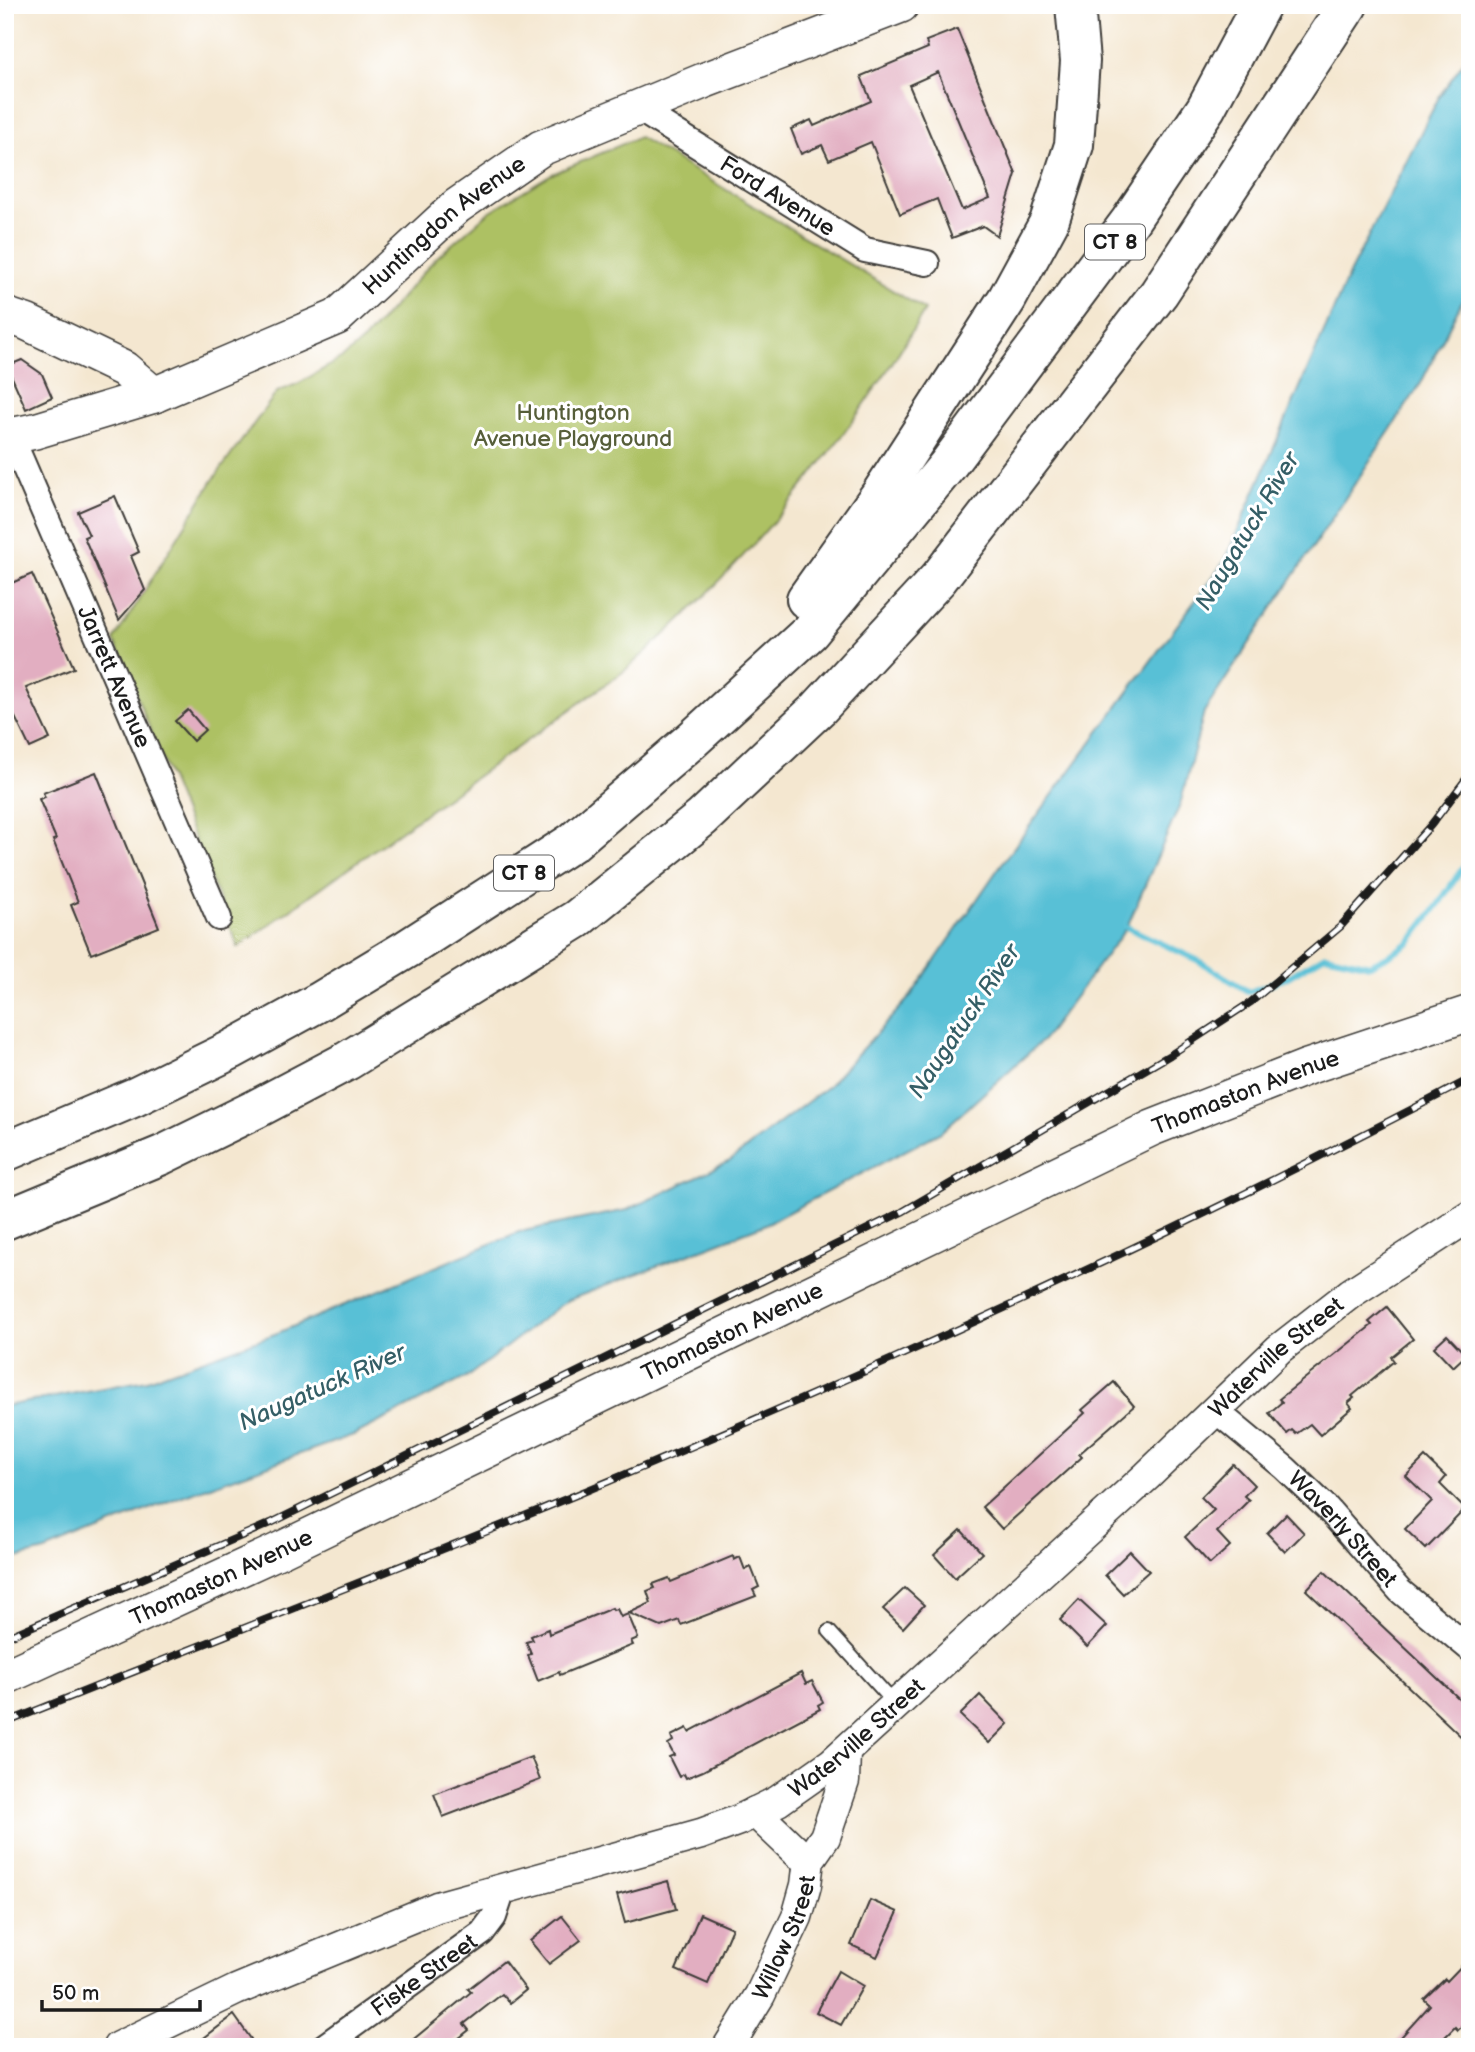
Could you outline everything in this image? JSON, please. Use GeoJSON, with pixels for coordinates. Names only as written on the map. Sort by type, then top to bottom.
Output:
{"type":"FeatureCollection","features":[{"type":"Feature","properties":{"kind":"highway"},"geometry":{"type":"LineString","coordinates":[[407,949],[563,830],[677,729],[803,604],[880,495],[1007,299],[1049,222],[1074,145],[1080,61],[1075,5]]}},
{"type":"Feature","properties":{"kind":"highway","name":"CT 8"},"geometry":{"type":"LineString","coordinates":[[5,1152],[135,1097],[231,1050],[319,1002],[573,842],[693,740],[810,632],[947,466],[1130,221],[1206,108],[1261,5]]}},
{"type":"Feature","properties":{"kind":"highway","name":"CT 8"},"geometry":{"type":"LineString","coordinates":[[5,1220],[162,1155],[256,1110],[348,1061],[577,919],[702,818],[819,708],[939,578],[1159,293],[1262,136],[1333,5]]}},
{"type":"Feature","properties":{"kind":"highway"},"geometry":{"type":"LineString","coordinates":[[1262,136],[1348,5]]}},
{"type":"Feature","properties":{"kind":"main road","name":"Huntingdon Avenue"},"geometry":{"type":"LineString","coordinates":[[8,436],[35,431],[154,395],[337,317],[457,206],[541,148],[636,108],[901,5]]}},
{"type":"Feature","properties":{"kind":"main road"},"geometry":{"type":"LineString","coordinates":[[5,315],[26,322],[124,369],[154,395]]}},
{"type":"Feature","properties":{"kind":"main road","name":"Thomaston Avenue"},"geometry":{"type":"LineString","coordinates":[[5,1677],[309,1536],[1152,1128],[1307,1067],[1470,1013]]}},
{"type":"Feature","properties":{"kind":"street","name":"Ford Avenue"},"geometry":{"type":"LineString","coordinates":[[636,108],[865,250],[927,263]]}},
{"type":"Feature","properties":{"kind":"street","name":"Jarrett Avenue"},"geometry":{"type":"LineString","coordinates":[[8,436],[219,918]]}},
{"type":"Feature","properties":{"kind":"street","name":"Waterville Street"},"geometry":{"type":"LineString","coordinates":[[118,2047],[236,1990],[437,1907],[701,1834],[755,1812],[796,1791],[845,1752],[1147,1476],[1260,1366],[1325,1312],[1378,1274],[1470,1216]]}},
{"type":"Feature","properties":{"kind":"street","name":"Waverly Street"},"geometry":{"type":"LineString","coordinates":[[1215,1409],[1293,1476],[1343,1525],[1400,1591],[1470,1649]]}},
{"type":"Feature","properties":{"kind":"street","name":"Willow Street"},"geometry":{"type":"LineString","coordinates":[[728,2047],[760,1996],[797,1917],[810,1860],[825,1837],[844,1782],[845,1752]]}},
{"type":"Feature","properties":{"kind":"street","name":"Willow Street"},"geometry":{"type":"LineString","coordinates":[[755,1812],[791,1847],[810,1860]]}},
{"type":"Feature","properties":{"kind":"street","name":"Fiske Street"},"geometry":{"type":"LineString","coordinates":[[323,2047],[482,1933],[494,1917],[504,1888]]}},
{"type":"Feature","properties":{"kind":"lane"},"geometry":{"type":"LineString","coordinates":[[829,1631],[896,1705]]}},
{"type":"Feature","properties":{"kind":"green space","name":"Huntington Avenue Playground"},"geometry":{"type":"Polygon","coordinates":[[[639,137],[925,310],[861,410],[826,457],[750,548],[667,632],[623,672],[238,947],[114,640],[213,480],[277,392],[299,383],[344,357],[365,339],[435,259],[489,212],[550,175],[639,137]]]}},
{"type":"Feature","properties":{"kind":"water","name":"Naugatuck River"},"geometry":{"type":"Polygon","coordinates":[[[1470,52],[1470,285],[1420,385],[1204,712],[1180,805],[1127,927],[1043,1040],[941,1132],[764,1225],[566,1301],[467,1377],[356,1434],[182,1496],[45,1551],[5,1561],[5,1406],[147,1380],[280,1332],[519,1232],[627,1210],[730,1161],[827,1087],[910,997],[998,869],[1225,560],[1350,272],[1439,97],[1470,52]]]}},
{"type":"Feature","properties":{"kind":"building"},"geometry":{"type":"Polygon","coordinates":[[[957,29],[1016,174],[997,236],[983,226],[952,238],[937,199],[900,214],[871,142],[829,160],[822,145],[801,154],[791,129],[811,120],[814,126],[871,101],[861,76],[928,48],[926,41],[957,29]],[[938,72],[909,85],[962,210],[990,198],[938,72]]]}},
{"type":"Feature","properties":{"kind":"building"},"geometry":{"type":"Polygon","coordinates":[[[22,360],[42,374],[52,397],[26,409],[7,366],[22,360]]]}},
{"type":"Feature","properties":{"kind":"building"},"geometry":{"type":"Polygon","coordinates":[[[115,496],[139,552],[131,556],[145,590],[119,620],[84,537],[89,535],[78,512],[115,496]]]}},
{"type":"Feature","properties":{"kind":"building"},"geometry":{"type":"Polygon","coordinates":[[[32,574],[74,668],[26,688],[50,739],[30,748],[15,717],[5,721],[5,586],[32,574]]]}},
{"type":"Feature","properties":{"kind":"building"},"geometry":{"type":"Polygon","coordinates":[[[188,710],[205,730],[193,741],[175,721],[188,710]]]}},
{"type":"Feature","properties":{"kind":"building"},"geometry":{"type":"Polygon","coordinates":[[[96,772],[159,927],[91,954],[71,905],[78,902],[39,799],[45,797],[43,793],[96,772]]]}},
{"type":"Feature","properties":{"kind":"building"},"geometry":{"type":"Polygon","coordinates":[[[1387,1307],[1413,1339],[1391,1357],[1394,1361],[1352,1396],[1354,1398],[1348,1403],[1352,1408],[1320,1435],[1310,1424],[1296,1434],[1292,1430],[1287,1434],[1269,1413],[1282,1402],[1279,1399],[1372,1325],[1369,1322],[1387,1307]]]}},
{"type":"Feature","properties":{"kind":"building"},"geometry":{"type":"Polygon","coordinates":[[[1447,1335],[1466,1355],[1453,1367],[1434,1347],[1447,1335]]]}},
{"type":"Feature","properties":{"kind":"building"},"geometry":{"type":"Polygon","coordinates":[[[1114,1382],[1134,1406],[1079,1454],[1082,1457],[1002,1529],[982,1507],[1085,1413],[1082,1410],[1114,1382]]]}},
{"type":"Feature","properties":{"kind":"building"},"geometry":{"type":"Polygon","coordinates":[[[1425,1457],[1446,1477],[1440,1484],[1465,1509],[1426,1549],[1405,1529],[1432,1501],[1406,1476],[1425,1457]]]}},
{"type":"Feature","properties":{"kind":"building"},"geometry":{"type":"Polygon","coordinates":[[[1233,1464],[1254,1485],[1244,1496],[1249,1500],[1217,1532],[1230,1546],[1210,1564],[1185,1537],[1214,1510],[1201,1497],[1233,1464]]]}},
{"type":"Feature","properties":{"kind":"building"},"geometry":{"type":"Polygon","coordinates":[[[1286,1514],[1304,1533],[1285,1552],[1267,1533],[1286,1514]]]}},
{"type":"Feature","properties":{"kind":"building"},"geometry":{"type":"Polygon","coordinates":[[[961,1530],[982,1553],[955,1578],[934,1555],[961,1530]]]}},
{"type":"Feature","properties":{"kind":"building"},"geometry":{"type":"Polygon","coordinates":[[[1130,1551],[1149,1571],[1123,1594],[1105,1575],[1130,1551]]]}},
{"type":"Feature","properties":{"kind":"building"},"geometry":{"type":"Polygon","coordinates":[[[733,1556],[734,1560],[740,1557],[745,1570],[751,1567],[759,1587],[753,1590],[756,1596],[681,1625],[679,1620],[661,1627],[629,1613],[651,1603],[647,1591],[655,1588],[653,1584],[669,1578],[671,1582],[733,1556]]]}},
{"type":"Feature","properties":{"kind":"building"},"geometry":{"type":"Polygon","coordinates":[[[1324,1571],[1470,1709],[1470,1745],[1306,1590],[1324,1571]]]}},
{"type":"Feature","properties":{"kind":"building"},"geometry":{"type":"Polygon","coordinates":[[[905,1588],[924,1605],[903,1628],[883,1609],[905,1588]]]}},
{"type":"Feature","properties":{"kind":"building"},"geometry":{"type":"Polygon","coordinates":[[[1079,1600],[1107,1626],[1087,1647],[1060,1620],[1079,1600]]]}},
{"type":"Feature","properties":{"kind":"building"},"geometry":{"type":"Polygon","coordinates":[[[612,1608],[617,1609],[621,1617],[628,1614],[638,1638],[631,1641],[633,1645],[560,1675],[559,1672],[538,1681],[528,1655],[531,1654],[526,1642],[533,1640],[531,1636],[548,1629],[549,1634],[612,1608]]]}},
{"type":"Feature","properties":{"kind":"building"},"geometry":{"type":"Polygon","coordinates":[[[801,1673],[806,1684],[812,1681],[823,1702],[818,1705],[820,1709],[703,1771],[686,1778],[684,1774],[679,1777],[669,1757],[674,1755],[668,1744],[673,1741],[671,1736],[687,1728],[689,1732],[801,1673]]]}},
{"type":"Feature","properties":{"kind":"building"},"geometry":{"type":"Polygon","coordinates":[[[980,1695],[1008,1724],[989,1743],[960,1715],[980,1695]]]}},
{"type":"Feature","properties":{"kind":"building"},"geometry":{"type":"Polygon","coordinates":[[[531,1757],[540,1780],[443,1817],[434,1794],[531,1757]]]}},
{"type":"Feature","properties":{"kind":"building"},"geometry":{"type":"Polygon","coordinates":[[[668,1881],[676,1909],[625,1923],[617,1895],[668,1881]]]}},
{"type":"Feature","properties":{"kind":"building"},"geometry":{"type":"Polygon","coordinates":[[[870,1900],[898,1912],[877,1957],[851,1945],[870,1900]]]}},
{"type":"Feature","properties":{"kind":"building"},"geometry":{"type":"Polygon","coordinates":[[[700,1914],[732,1928],[708,1984],[676,1970],[700,1914]]]}},
{"type":"Feature","properties":{"kind":"building"},"geometry":{"type":"Polygon","coordinates":[[[562,1916],[581,1940],[549,1964],[530,1941],[562,1916]]]}},
{"type":"Feature","properties":{"kind":"building"},"geometry":{"type":"Polygon","coordinates":[[[1470,1957],[1470,2018],[1458,2030],[1455,2027],[1435,2047],[1392,2047],[1430,2005],[1424,1999],[1445,1979],[1447,1981],[1470,1957]]]}},
{"type":"Feature","properties":{"kind":"building"},"geometry":{"type":"Polygon","coordinates":[[[504,1961],[526,1990],[510,2003],[502,1994],[464,2024],[469,2030],[448,2047],[404,2047],[471,1992],[468,1989],[504,1961]]]}},
{"type":"Feature","properties":{"kind":"building"},"geometry":{"type":"Polygon","coordinates":[[[838,1971],[863,1986],[841,2025],[816,2012],[838,1971]]]}},
{"type":"Feature","properties":{"kind":"building"},"geometry":{"type":"Polygon","coordinates":[[[234,2015],[251,2039],[241,2047],[192,2047],[234,2015]]]}},
{"type":"Feature","properties":{"kind":"waterway"},"geometry":{"type":"LineString","coordinates":[[1122,925],[1197,960],[1249,992],[1288,977],[1325,955],[1370,965],[1390,955],[1410,942],[1470,857]]}},
{"type":"Feature","properties":{"kind":"railway"},"geometry":{"type":"LineString","coordinates":[[5,1638],[271,1523],[902,1212],[1170,1055],[1251,1002],[1340,927],[1431,825],[1470,774]]}},
{"type":"Feature","properties":{"kind":"railway"},"geometry":{"type":"LineString","coordinates":[[5,1723],[515,1520],[812,1395],[1144,1243],[1470,1079]]}}]}
